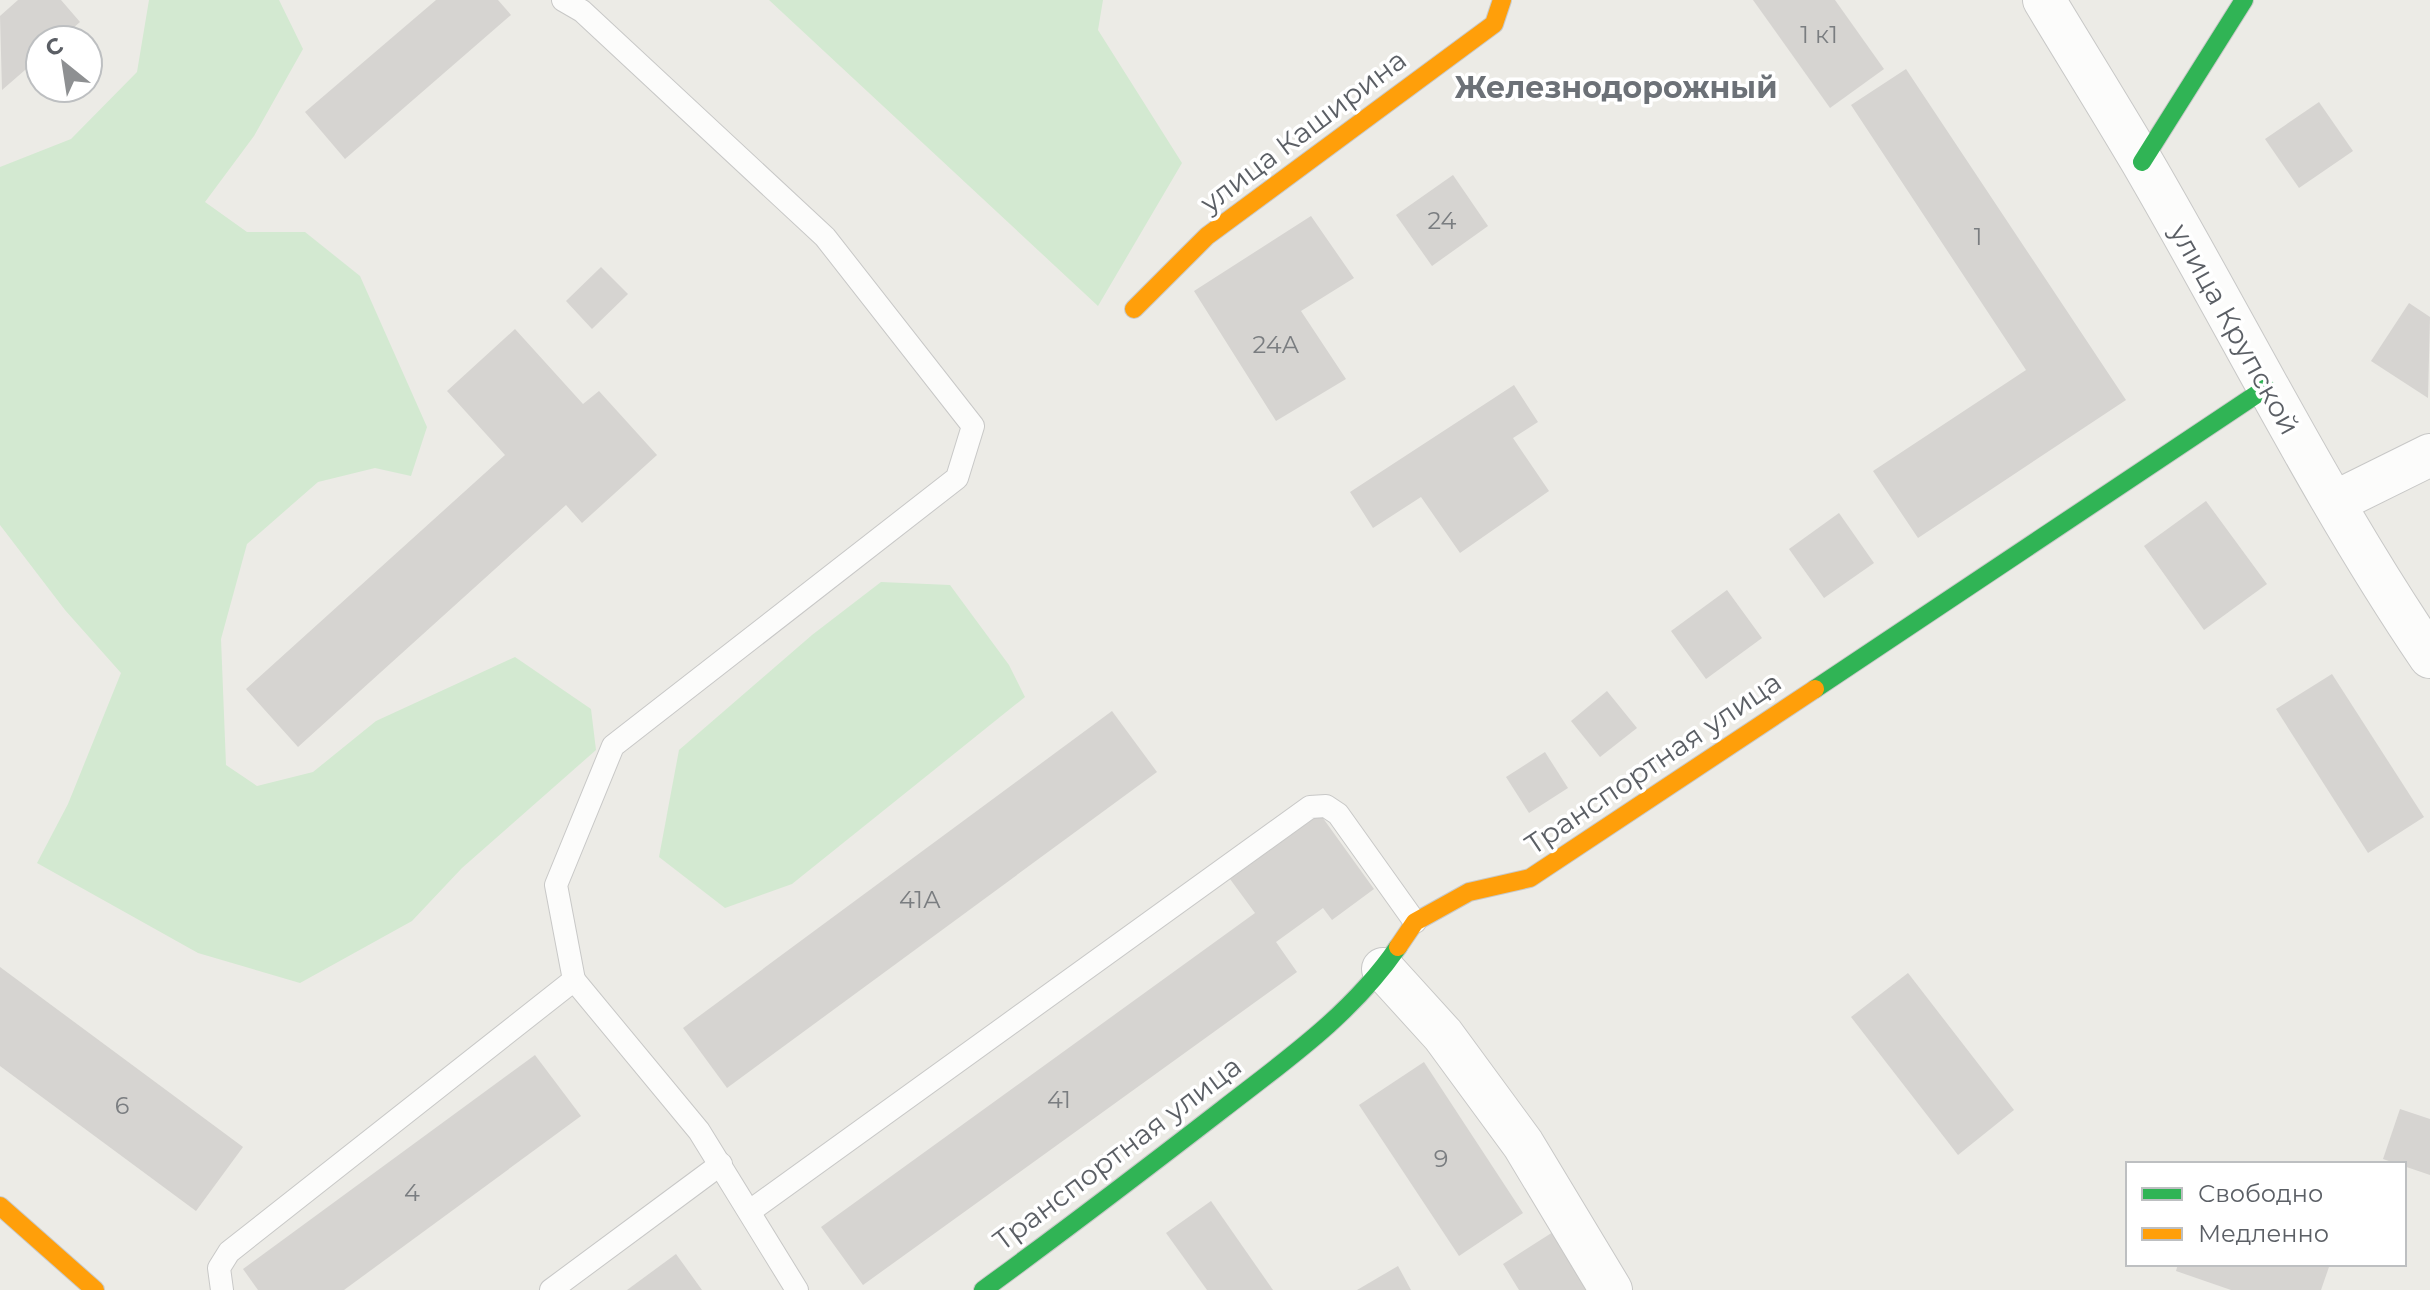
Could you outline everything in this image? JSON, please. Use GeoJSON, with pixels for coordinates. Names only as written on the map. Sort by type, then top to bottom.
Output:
{"type":"FeatureCollection","features":[{"type":"Feature","properties":{"kind":"street","name":"улица Каширина"},"geometry":{"type":"LineString","coordinates":[[1134,309],[1207,236],[1494,24],[1502,0]]}},
{"type":"Feature","properties":{"kind":"street","name":"улица Крупской"},"geometry":{"type":"LineString","coordinates":[[2044,0],[2142,162],[2359,549],[2430,657]]}},
{"type":"Feature","properties":{"kind":"street"},"geometry":{"type":"LineString","coordinates":[[2142,162],[2244,0]]}},
{"type":"Feature","properties":{"kind":"street","name":"Транспортная улица"},"geometry":{"type":"LineString","coordinates":[[983,1290],[1080,1220],[1334,1022],[1383,969],[1415,922],[1469,892],[1530,878],[2266,388]]}},
{"type":"Feature","properties":{"kind":"street"},"geometry":{"type":"LineString","coordinates":[[2335,502],[2430,455]]}},
{"type":"Feature","properties":{"kind":"street"},"geometry":{"type":"LineString","coordinates":[[1383,969],[1443,1035],[1523,1144],[1611,1290]]}},
{"type":"Feature","properties":{"kind":"street"},"geometry":{"type":"LineString","coordinates":[[0,1206],[95,1290]]}},
{"type":"Feature","properties":{"kind":"lane"},"geometry":{"type":"LineString","coordinates":[[563,0],[582,11],[825,237],[973,426],[957,478],[613,746],[556,885],[574,980],[671,1095],[721,1164],[797,1290]]}},
{"type":"Feature","properties":{"kind":"lane"},"geometry":{"type":"LineString","coordinates":[[750,1211],[1310,807],[1326,806],[1338,814],[1415,922]]}},
{"type":"Feature","properties":{"kind":"lane"},"geometry":{"type":"LineString","coordinates":[[222,1290],[219,1268],[229,1252],[574,980]]}},
{"type":"Feature","properties":{"kind":"lane"},"geometry":{"type":"LineString","coordinates":[[551,1290],[721,1164]]}},
{"type":"Feature","properties":{"kind":"green space"},"geometry":{"type":"Polygon","coordinates":[[[149,0],[279,0],[303,49],[254,136],[205,202],[247,232],[305,232],[360,276],[427,427],[411,476],[375,468],[318,482],[247,544],[221,639],[226,765],[257,786],[313,772],[376,721],[515,657],[591,709],[596,750],[462,868],[412,921],[300,983],[198,953],[37,863],[68,804],[121,673],[65,610],[0,525],[0,167],[71,139],[137,72],[149,0]]]}},
{"type":"Feature","properties":{"kind":"green space"},"geometry":{"type":"Polygon","coordinates":[[[769,0],[1103,0],[1098,30],[1182,163],[1098,306],[769,0]]]}},
{"type":"Feature","properties":{"kind":"green space"},"geometry":{"type":"Polygon","coordinates":[[[881,582],[950,585],[1009,665],[1025,697],[792,884],[725,908],[659,857],[679,750],[812,635],[881,582]]]}},
{"type":"Feature","properties":{"kind":"building"},"geometry":{"type":"Polygon","coordinates":[[[18,0],[61,0],[80,22],[24,24],[24,71],[2,90],[0,16],[18,0]]]}},
{"type":"Feature","properties":{"kind":"building"},"geometry":{"type":"Polygon","coordinates":[[[436,0],[498,0],[511,15],[345,159],[305,112],[436,0]]]}},
{"type":"Feature","properties":{"kind":"building"},"geometry":{"type":"Polygon","coordinates":[[[1753,0],[1835,0],[1884,69],[1830,108],[1753,0]]]}},
{"type":"Feature","properties":{"kind":"building"},"geometry":{"type":"Polygon","coordinates":[[[1906,69],[2126,400],[1918,538],[1873,471],[2026,370],[1851,105],[1906,69]]]}},
{"type":"Feature","properties":{"kind":"building"},"geometry":{"type":"Polygon","coordinates":[[[2319,102],[2353,151],[2299,188],[2265,139],[2319,102]]]}},
{"type":"Feature","properties":{"kind":"building"},"geometry":{"type":"Polygon","coordinates":[[[1453,175],[1488,226],[1432,266],[1396,215],[1453,175]]]}},
{"type":"Feature","properties":{"kind":"building"},"geometry":{"type":"Polygon","coordinates":[[[1311,216],[1354,278],[1301,311],[1346,379],[1276,421],[1194,291],[1311,216]]]}},
{"type":"Feature","properties":{"kind":"building"},"geometry":{"type":"Polygon","coordinates":[[[601,267],[628,294],[592,329],[566,301],[601,267]]]}},
{"type":"Feature","properties":{"kind":"building"},"geometry":{"type":"Polygon","coordinates":[[[2409,303],[2430,317],[2428,398],[2371,361],[2409,303]]]}},
{"type":"Feature","properties":{"kind":"building"},"geometry":{"type":"Polygon","coordinates":[[[515,329],[583,404],[599,391],[657,455],[582,523],[566,505],[298,747],[246,689],[505,455],[447,391],[515,329]]]}},
{"type":"Feature","properties":{"kind":"building"},"geometry":{"type":"Polygon","coordinates":[[[1514,385],[1538,422],[1513,438],[1549,491],[1460,553],[1421,497],[1373,528],[1350,492],[1514,385]]]}},
{"type":"Feature","properties":{"kind":"building"},"geometry":{"type":"Polygon","coordinates":[[[2206,501],[2267,584],[2204,630],[2144,546],[2206,501]]]}},
{"type":"Feature","properties":{"kind":"building"},"geometry":{"type":"Polygon","coordinates":[[[1839,513],[1874,563],[1824,598],[1789,549],[1839,513]]]}},
{"type":"Feature","properties":{"kind":"building"},"geometry":{"type":"Polygon","coordinates":[[[1727,590],[1762,638],[1706,679],[1671,631],[1727,590]]]}},
{"type":"Feature","properties":{"kind":"building"},"geometry":{"type":"Polygon","coordinates":[[[2332,674],[2424,817],[2368,853],[2276,709],[2332,674]]]}},
{"type":"Feature","properties":{"kind":"building"},"geometry":{"type":"Polygon","coordinates":[[[1607,691],[1637,728],[1600,757],[1571,721],[1607,691]]]}},
{"type":"Feature","properties":{"kind":"building"},"geometry":{"type":"Polygon","coordinates":[[[1112,711],[1157,772],[727,1088],[683,1028],[1112,711]]]}},
{"type":"Feature","properties":{"kind":"building"},"geometry":{"type":"Polygon","coordinates":[[[1545,752],[1568,788],[1529,813],[1506,777],[1545,752]]]}},
{"type":"Feature","properties":{"kind":"building"},"geometry":{"type":"Polygon","coordinates":[[[1320,814],[1374,889],[1332,920],[1323,908],[1276,942],[1297,972],[863,1285],[821,1227],[1255,913],[1230,879],[1320,814]]]}},
{"type":"Feature","properties":{"kind":"building"},"geometry":{"type":"Polygon","coordinates":[[[0,967],[243,1147],[196,1211],[0,1066],[0,967]]]}},
{"type":"Feature","properties":{"kind":"building"},"geometry":{"type":"Polygon","coordinates":[[[1908,973],[2014,1110],[1958,1155],[1851,1017],[1908,973]]]}},
{"type":"Feature","properties":{"kind":"building"},"geometry":{"type":"Polygon","coordinates":[[[535,1055],[581,1116],[344,1290],[258,1290],[243,1269],[535,1055]]]}},
{"type":"Feature","properties":{"kind":"building"},"geometry":{"type":"Polygon","coordinates":[[[1424,1062],[1523,1213],[1459,1256],[1359,1105],[1424,1062]]]}},
{"type":"Feature","properties":{"kind":"building"},"geometry":{"type":"Polygon","coordinates":[[[2400,1109],[2430,1119],[2430,1175],[2406,1167],[2406,1162],[2383,1159],[2400,1109]]]}},
{"type":"Feature","properties":{"kind":"building"},"geometry":{"type":"Polygon","coordinates":[[[1211,1201],[1273,1290],[1207,1290],[1166,1233],[1211,1201]]]}},
{"type":"Feature","properties":{"kind":"building"},"geometry":{"type":"Polygon","coordinates":[[[1553,1232],[1591,1290],[1519,1290],[1503,1264],[1553,1232]]]}},
{"type":"Feature","properties":{"kind":"building"},"geometry":{"type":"Polygon","coordinates":[[[676,1254],[702,1290],[627,1290],[676,1254]]]}},
{"type":"Feature","properties":{"kind":"building"},"geometry":{"type":"Polygon","coordinates":[[[1398,1266],[1411,1290],[1357,1290],[1398,1266]]]}},
{"type":"Feature","properties":{"kind":"building"},"geometry":{"type":"Polygon","coordinates":[[[2177,1266],[2329,1266],[2321,1290],[2231,1290],[2176,1271],[2177,1266]]]}},
{"type":"Feature","properties":{"kind":"traffic: fast"},"geometry":{"type":"LineString","coordinates":[[2142,162],[2244,0]]}},
{"type":"Feature","properties":{"kind":"traffic: fast"},"geometry":{"type":"LineString","coordinates":[[1815,689],[2266,388]]}},
{"type":"Feature","properties":{"kind":"traffic: fast"},"geometry":{"type":"LineString","coordinates":[[983,1290],[1294,1054],[1360,994],[1398,947]]}},
{"type":"Feature","properties":{"kind":"traffic: slow"},"geometry":{"type":"LineString","coordinates":[[1134,309],[1207,236],[1494,24],[1502,0]]}},
{"type":"Feature","properties":{"kind":"traffic: slow"},"geometry":{"type":"LineString","coordinates":[[1398,947],[1415,922],[1469,892],[1530,878],[1815,689]]}},
{"type":"Feature","properties":{"kind":"traffic: slow"},"geometry":{"type":"LineString","coordinates":[[0,1206],[95,1290]]}},
{"type":"Feature","properties":{"kind":"district","name":"Железнодорожный"},"geometry":{"type":"Point","coordinates":[1616,88]}}]}
